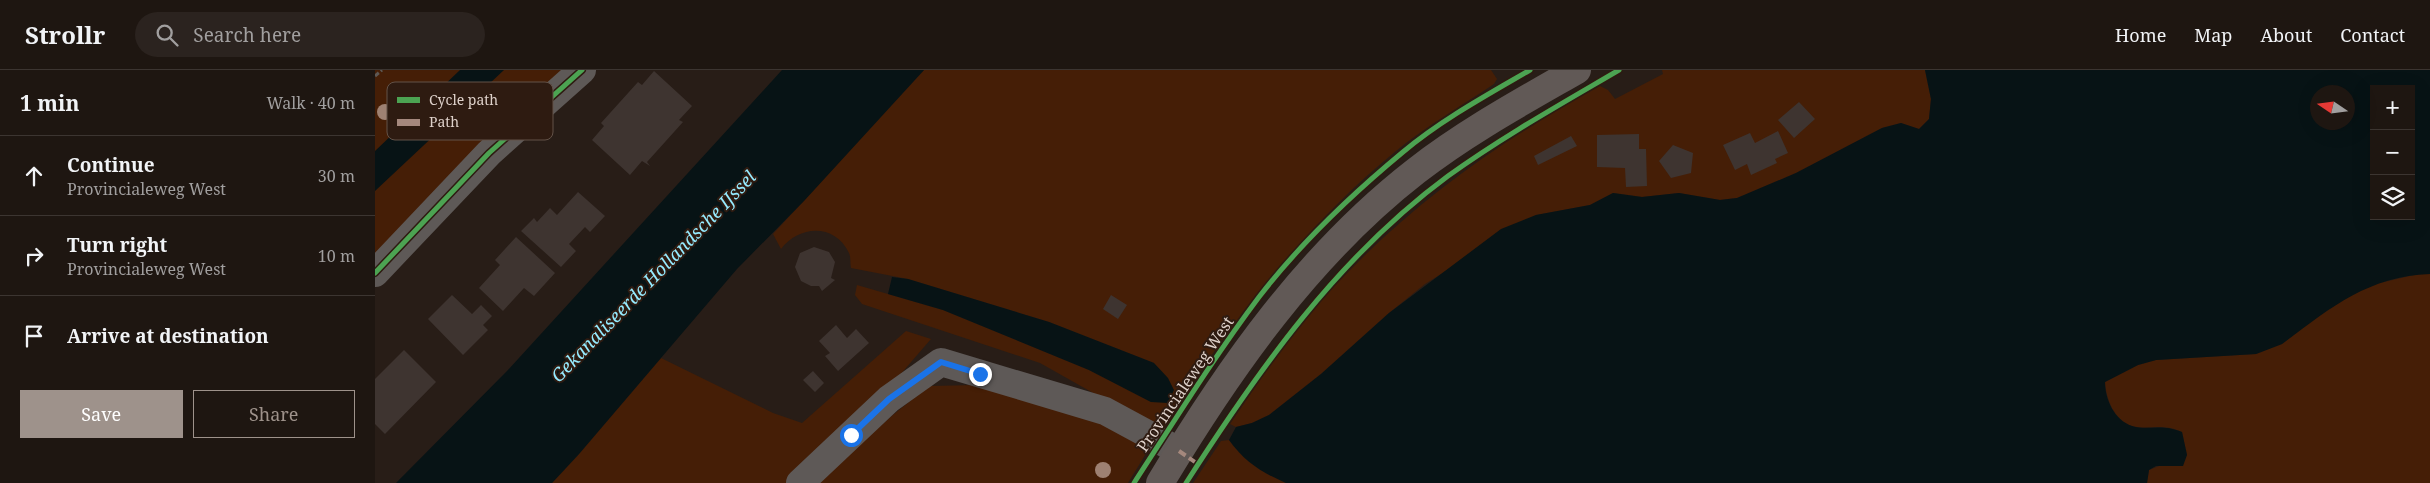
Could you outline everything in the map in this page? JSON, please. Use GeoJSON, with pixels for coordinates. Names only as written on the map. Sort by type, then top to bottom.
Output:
{"type":"FeatureCollection","features":[{"type":"Feature","properties":{"kind":"main road","name":"Provincialeweg West"},"geometry":{"type":"LineString","coordinates":[[1160,483],[1179,451],[1257,337],[1319,262],[1366,213],[1425,165],[1502,113],[1577,70]]}},
{"type":"Feature","properties":{"kind":"street"},"geometry":{"type":"LineString","coordinates":[[553,96],[582,70]]}},
{"type":"Feature","properties":{"kind":"street"},"geometry":{"type":"LineString","coordinates":[[375,273],[504,140]]}},
{"type":"Feature","properties":{"kind":"street","name":"Provincialeweg West"},"geometry":{"type":"LineString","coordinates":[[800,483],[889,399],[941,362],[1105,411],[1179,451]]}},
{"type":"Feature","properties":{"kind":"path"},"geometry":{"type":"LineString","coordinates":[[375,76],[382,70]]}},
{"type":"Feature","properties":{"kind":"shaded area"},"geometry":{"type":"Polygon","coordinates":[[[375,70],[581,70],[553,96],[553,82],[387,82],[387,140],[506,140],[375,263],[375,70]]]}},
{"type":"Feature","properties":{"kind":"shaded area"},"geometry":{"type":"Polygon","coordinates":[[[924,70],[1491,70],[1497,79],[1494,84],[1396,151],[1329,212],[1298,245],[1241,314],[1165,426],[1156,426],[1143,421],[1040,363],[862,304],[855,295],[857,285],[943,310],[1089,370],[1151,402],[1154,363],[1049,322],[908,279],[851,268],[850,255],[843,243],[835,236],[826,232],[807,232],[797,235],[781,249],[773,234],[924,70]]]}},
{"type":"Feature","properties":{"kind":"shaded area"},"geometry":{"type":"Polygon","coordinates":[[[1662,70],[1925,70],[1931,99],[1929,119],[1919,129],[1901,123],[1882,128],[1796,173],[1737,198],[1720,200],[1679,193],[1642,197],[1613,193],[1590,205],[1536,215],[1425,284],[1389,313],[1321,374],[1269,415],[1252,423],[1236,427],[1230,424],[1289,339],[1330,291],[1364,256],[1437,192],[1516,136],[1600,86],[1608,90],[1615,99],[1663,74],[1662,70]]]}},
{"type":"Feature","properties":{"kind":"shaded area"},"geometry":{"type":"Polygon","coordinates":[[[2418,274],[2430,274],[2430,483],[2147,483],[2149,470],[2187,455],[2182,432],[2161,427],[2144,428],[2126,423],[2120,419],[2112,408],[2105,382],[2138,365],[2156,360],[2256,354],[2282,344],[2337,302],[2367,286],[2418,274]]]}},
{"type":"Feature","properties":{"kind":"shaded area"},"geometry":{"type":"Polygon","coordinates":[[[906,331],[931,339],[854,428],[791,483],[552,483],[661,358],[773,413],[802,423],[906,331]]]}},
{"type":"Feature","properties":{"kind":"shaded area"},"geometry":{"type":"Polygon","coordinates":[[[978,385],[1093,415],[1149,444],[1147,452],[1128,483],[816,483],[894,414],[929,386],[978,385]]]}},
{"type":"Feature","properties":{"kind":"shaded area"},"geometry":{"type":"Polygon","coordinates":[[[1229,440],[1254,466],[1286,483],[1193,483],[1221,441],[1229,440]]]}},
{"type":"Feature","properties":{"kind":"water"},"geometry":{"type":"Polygon","coordinates":[[[460,70],[504,70],[491,82],[447,82],[460,70]]]}},
{"type":"Feature","properties":{"kind":"water","name":"Gekanaliseerde Hollandsche IJssel"},"geometry":{"type":"Polygon","coordinates":[[[782,70],[924,70],[804,201],[737,269],[552,483],[396,483],[507,371],[782,70]]]}},
{"type":"Feature","properties":{"kind":"water"},"geometry":{"type":"Polygon","coordinates":[[[1925,70],[2430,70],[2430,274],[2408,276],[2368,288],[2333,307],[2282,344],[2256,354],[2156,360],[2138,365],[2105,382],[2105,389],[2112,408],[2120,419],[2126,423],[2138,427],[2167,428],[2182,432],[2187,455],[2183,466],[2156,466],[2149,470],[2147,483],[1286,483],[1254,466],[1229,440],[1236,427],[1252,423],[1269,415],[1321,374],[1389,313],[1501,229],[1536,215],[1590,205],[1613,193],[1642,197],[1679,193],[1720,200],[1737,198],[1796,173],[1882,128],[1901,123],[1919,129],[1929,119],[1931,99],[1925,70]]]}},
{"type":"Feature","properties":{"kind":"water"},"geometry":{"type":"Polygon","coordinates":[[[387,140],[429,140],[375,191],[375,151],[387,140]]]}},
{"type":"Feature","properties":{"kind":"water"},"geometry":{"type":"Polygon","coordinates":[[[892,277],[908,279],[1049,322],[1154,363],[1168,378],[1174,390],[1168,403],[1151,402],[1089,370],[943,310],[888,294],[892,277]]]}},
{"type":"Feature","properties":{"kind":"building"},"geometry":{"type":"Polygon","coordinates":[[[654,71],[692,106],[679,120],[683,122],[647,162],[650,166],[642,161],[630,175],[592,140],[604,126],[601,123],[638,82],[642,85],[654,71]]]}},
{"type":"Feature","properties":{"kind":"building"},"geometry":{"type":"Polygon","coordinates":[[[1799,102],[1815,119],[1794,138],[1778,120],[1799,102]]]}},
{"type":"Feature","properties":{"kind":"building"},"geometry":{"type":"Polygon","coordinates":[[[1778,131],[1788,153],[1775,159],[1777,163],[1751,175],[1747,164],[1735,170],[1723,145],[1750,133],[1755,143],[1778,131]]]}},
{"type":"Feature","properties":{"kind":"building"},"geometry":{"type":"Polygon","coordinates":[[[1639,134],[1639,149],[1646,149],[1647,186],[1626,187],[1625,168],[1597,167],[1597,135],[1639,134]]]}},
{"type":"Feature","properties":{"kind":"building"},"geometry":{"type":"Polygon","coordinates":[[[1571,136],[1577,146],[1538,165],[1534,156],[1571,136]]]}},
{"type":"Feature","properties":{"kind":"building"},"geometry":{"type":"Polygon","coordinates":[[[1673,145],[1693,153],[1691,173],[1671,178],[1659,161],[1673,145]]]}},
{"type":"Feature","properties":{"kind":"building"},"geometry":{"type":"Polygon","coordinates":[[[578,192],[605,216],[590,232],[585,227],[569,244],[576,251],[561,267],[521,231],[534,218],[537,222],[550,208],[557,215],[578,192]]]}},
{"type":"Feature","properties":{"kind":"building"},"geometry":{"type":"Polygon","coordinates":[[[516,237],[555,273],[534,296],[524,288],[503,311],[479,288],[500,265],[495,260],[516,237]]]}},
{"type":"Feature","properties":{"kind":"building"},"geometry":{"type":"Polygon","coordinates":[[[814,247],[829,252],[835,262],[831,278],[835,280],[822,291],[819,286],[811,286],[801,281],[795,267],[800,253],[814,247]]]}},
{"type":"Feature","properties":{"kind":"building"},"geometry":{"type":"Polygon","coordinates":[[[452,295],[472,314],[481,305],[492,316],[483,325],[488,330],[463,355],[428,319],[452,295]]]}},
{"type":"Feature","properties":{"kind":"building"},"geometry":{"type":"Polygon","coordinates":[[[1111,295],[1127,305],[1118,319],[1103,309],[1111,295]]]}},
{"type":"Feature","properties":{"kind":"building"},"geometry":{"type":"Polygon","coordinates":[[[836,325],[847,338],[856,329],[869,343],[838,371],[825,356],[830,353],[819,341],[836,325]]]}},
{"type":"Feature","properties":{"kind":"building"},"geometry":{"type":"Polygon","coordinates":[[[404,350],[436,382],[385,434],[375,424],[375,379],[404,350]]]}},
{"type":"Feature","properties":{"kind":"building"},"geometry":{"type":"Polygon","coordinates":[[[813,371],[824,383],[815,392],[803,380],[813,371]]]}},
{"type":"Feature","properties":{"kind":"marked path"},"geometry":{"type":"LineString","coordinates":[[1179,451],[1198,464]]}},
{"type":"Feature","properties":{"kind":"cycle path"},"geometry":{"type":"LineString","coordinates":[[553,96],[582,70]]}},
{"type":"Feature","properties":{"kind":"cycle path"},"geometry":{"type":"LineString","coordinates":[[1134,483],[1242,320],[1275,277],[1309,239],[1364,185],[1418,140],[1465,108],[1530,70]]}},
{"type":"Feature","properties":{"kind":"cycle path"},"geometry":{"type":"LineString","coordinates":[[1186,483],[1242,398],[1272,357],[1303,317],[1371,242],[1408,208],[1468,162],[1532,121],[1619,70]]}},
{"type":"Feature","properties":{"kind":"cycle path"},"geometry":{"type":"LineString","coordinates":[[375,273],[504,140]]}},
{"type":"Feature","properties":{"kind":"route"},"geometry":{"type":"LineString","coordinates":[[851,435],[889,399],[941,362],[980,374]]}}]}
